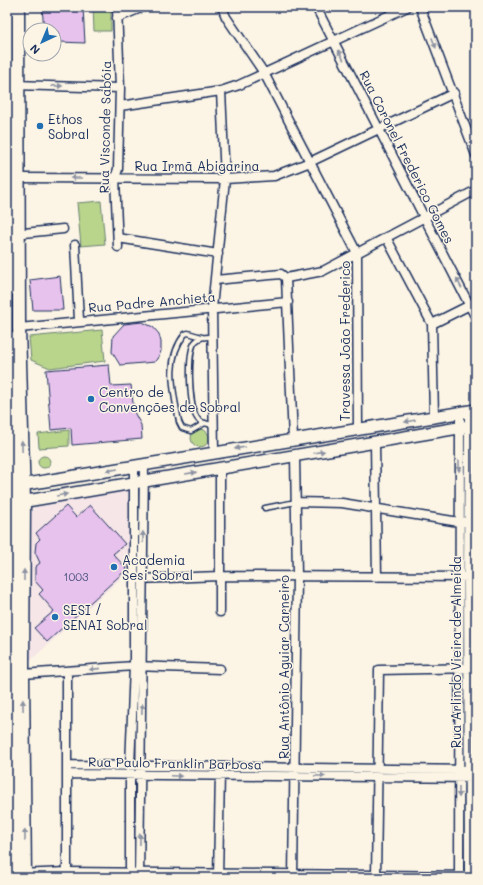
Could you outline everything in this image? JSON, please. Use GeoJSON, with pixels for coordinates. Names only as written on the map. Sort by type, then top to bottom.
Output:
{"type":"FeatureCollection","features":[{"type":"Feature","properties":{"kind":"main road"},"geometry":{"type":"LineString","coordinates":[[18,7],[11,85],[15,503],[10,667],[18,877]]}},
{"type":"Feature","properties":{"kind":"main road"},"geometry":{"type":"LineString","coordinates":[[11,85],[19,178],[11,206]]}},
{"type":"Feature","properties":{"kind":"main road"},"geometry":{"type":"LineString","coordinates":[[12,234],[19,328],[15,486]]}},
{"type":"Feature","properties":{"kind":"main road"},"geometry":{"type":"LineString","coordinates":[[15,486],[468,411]]}},
{"type":"Feature","properties":{"kind":"main road"},"geometry":{"type":"LineString","coordinates":[[15,503],[468,426]]}},
{"type":"Feature","properties":{"kind":"main road"},"geometry":{"type":"LineString","coordinates":[[268,444],[270,460]]}},
{"type":"Feature","properties":{"kind":"main road"},"geometry":{"type":"LineString","coordinates":[[15,503],[23,674],[15,818]]}},
{"type":"Feature","properties":{"kind":"street","name":"Rua Visconde Sabóia"},"geometry":{"type":"LineString","coordinates":[[117,7],[120,106],[118,169],[115,178],[118,243],[218,254]]}},
{"type":"Feature","properties":{"kind":"street"},"geometry":{"type":"LineString","coordinates":[[117,18],[143,7]]}},
{"type":"Feature","properties":{"kind":"street"},"geometry":{"type":"LineString","coordinates":[[222,7],[226,17],[264,73],[357,253]]}},
{"type":"Feature","properties":{"kind":"street","name":"Rua Coronel Frederico Gomes"},"geometry":{"type":"LineString","coordinates":[[316,7],[425,216],[473,303],[476,318]]}},
{"type":"Feature","properties":{"kind":"street"},"geometry":{"type":"LineString","coordinates":[[120,106],[221,91],[264,73],[407,7]]}},
{"type":"Feature","properties":{"kind":"street"},"geometry":{"type":"LineString","coordinates":[[420,7],[476,155]]}},
{"type":"Feature","properties":{"kind":"street"},"geometry":{"type":"LineString","coordinates":[[11,85],[120,88]]}},
{"type":"Feature","properties":{"kind":"street"},"geometry":{"type":"LineString","coordinates":[[214,452],[212,308],[225,179],[221,91]]}},
{"type":"Feature","properties":{"kind":"street","name":"Rua Irmã Abigarina"},"geometry":{"type":"LineString","coordinates":[[19,178],[225,179],[274,176],[310,162],[454,94]]}},
{"type":"Feature","properties":{"kind":"street"},"geometry":{"type":"LineString","coordinates":[[286,278],[323,271],[476,190]]}},
{"type":"Feature","properties":{"kind":"street"},"geometry":{"type":"LineString","coordinates":[[12,234],[63,230]]}},
{"type":"Feature","properties":{"kind":"street"},"geometry":{"type":"LineString","coordinates":[[386,237],[432,324],[434,417]]}},
{"type":"Feature","properties":{"kind":"street"},"geometry":{"type":"LineString","coordinates":[[75,245],[79,320]]}},
{"type":"Feature","properties":{"kind":"street","name":"Travessa João Frederico"},"geometry":{"type":"LineString","coordinates":[[357,253],[358,430]]}},
{"type":"Feature","properties":{"kind":"street"},"geometry":{"type":"LineString","coordinates":[[215,280],[281,274],[286,278],[293,439]]}},
{"type":"Feature","properties":{"kind":"street","name":"Rua Padre Anchieta"},"geometry":{"type":"LineString","coordinates":[[19,328],[79,320],[288,302]]}},
{"type":"Feature","properties":{"kind":"street"},"geometry":{"type":"LineString","coordinates":[[432,324],[473,303]]}},
{"type":"Feature","properties":{"kind":"street","name":"Rua Arlindo Vieira de Almeida"},"geometry":{"type":"LineString","coordinates":[[466,877],[469,843],[468,717],[472,668],[468,577],[468,411]]}},
{"type":"Feature","properties":{"kind":"street"},"geometry":{"type":"LineString","coordinates":[[375,443],[377,577]]}},
{"type":"Feature","properties":{"kind":"street","name":"Rua Antônio Aguiar Carneiro"},"geometry":{"type":"LineString","coordinates":[[293,876],[297,576],[297,502],[295,456]]}},
{"type":"Feature","properties":{"kind":"street"},"geometry":{"type":"LineString","coordinates":[[135,876],[130,770],[134,666],[143,579],[139,466]]}},
{"type":"Feature","properties":{"kind":"street"},"geometry":{"type":"LineString","coordinates":[[220,468],[220,612]]}},
{"type":"Feature","properties":{"kind":"street"},"geometry":{"type":"LineString","coordinates":[[135,876],[141,770],[143,665],[138,636],[134,579],[139,481]]}},
{"type":"Feature","properties":{"kind":"street"},"geometry":{"type":"LineString","coordinates":[[297,502],[336,502],[468,522]]}},
{"type":"Feature","properties":{"kind":"street"},"geometry":{"type":"LineString","coordinates":[[134,579],[220,576],[468,577]]}},
{"type":"Feature","properties":{"kind":"street","name":"Rua Arlindo Vieira de Almeida"},"geometry":{"type":"LineString","coordinates":[[466,877],[459,843],[459,819],[468,774],[460,716],[459,668],[468,577]]}},
{"type":"Feature","properties":{"kind":"street"},"geometry":{"type":"LineString","coordinates":[[23,674],[67,672],[143,665],[220,669]]}},
{"type":"Feature","properties":{"kind":"street"},"geometry":{"type":"LineString","coordinates":[[376,878],[379,670],[472,668]]}},
{"type":"Feature","properties":{"kind":"street"},"geometry":{"type":"LineString","coordinates":[[67,672],[67,875]]}},
{"type":"Feature","properties":{"kind":"street"},"geometry":{"type":"LineString","coordinates":[[460,716],[468,717]]}},
{"type":"Feature","properties":{"kind":"street","name":"Rua Paulo Franklin Barbosa"},"geometry":{"type":"LineString","coordinates":[[67,766],[130,770],[220,767],[295,772],[468,774]]}},
{"type":"Feature","properties":{"kind":"street"},"geometry":{"type":"LineString","coordinates":[[218,877],[220,767]]}},
{"type":"Feature","properties":{"kind":"street"},"geometry":{"type":"LineString","coordinates":[[246,768],[246,776]]}},
{"type":"Feature","properties":{"kind":"street","name":"Rua Paulo Franklin Barbosa"},"geometry":{"type":"LineString","coordinates":[[67,774],[130,770]]}},
{"type":"Feature","properties":{"kind":"street","name":"Rua Paulo Franklin Barbosa"},"geometry":{"type":"LineString","coordinates":[[141,770],[220,777],[295,772]]}},
{"type":"Feature","properties":{"kind":"street"},"geometry":{"type":"LineString","coordinates":[[459,819],[468,820]]}},
{"type":"Feature","properties":{"kind":"street"},"geometry":{"type":"LineString","coordinates":[[459,843],[469,843]]}},
{"type":"Feature","properties":{"kind":"street"},"geometry":{"type":"LineString","coordinates":[[18,877],[67,875],[376,878],[466,877]]}},
{"type":"Feature","properties":{"kind":"lane"},"geometry":{"type":"LineString","coordinates":[[205,423],[191,431],[182,428],[178,422],[171,374],[174,353],[185,334],[188,333],[202,337],[213,337]]}},
{"type":"Feature","properties":{"kind":"lane"},"geometry":{"type":"LineString","coordinates":[[202,337],[194,345],[190,370],[191,398],[196,416],[205,423],[214,426]]}},
{"type":"Feature","properties":{"kind":"lane"},"geometry":{"type":"LineString","coordinates":[[265,508],[297,502]]}},
{"type":"Feature","properties":{"kind":"shaded area","name":"SESI / SENAI Sobral"},"geometry":{"type":"Polygon","coordinates":[[[131,488],[128,572],[30,661],[31,511],[35,507],[131,488]]]}},
{"type":"Feature","properties":{"kind":"green space"},"geometry":{"type":"Polygon","coordinates":[[[93,7],[111,7],[111,31],[94,31],[93,7]]]}},
{"type":"Feature","properties":{"kind":"green space"},"geometry":{"type":"Polygon","coordinates":[[[101,201],[105,244],[81,246],[77,203],[101,201]]]}},
{"type":"Feature","properties":{"kind":"green space"},"geometry":{"type":"Polygon","coordinates":[[[102,330],[105,361],[50,368],[31,360],[29,337],[102,330]]]}},
{"type":"Feature","properties":{"kind":"green space"},"geometry":{"type":"Polygon","coordinates":[[[200,429],[206,432],[209,438],[206,444],[200,447],[194,444],[191,438],[194,432],[200,429]]]}},
{"type":"Feature","properties":{"kind":"green space"},"geometry":{"type":"Polygon","coordinates":[[[69,430],[69,446],[39,448],[38,434],[69,430]]]}},
{"type":"Feature","properties":{"kind":"green space"},"geometry":{"type":"Polygon","coordinates":[[[42,456],[46,456],[50,462],[46,468],[42,468],[38,464],[38,460],[42,456]]]}},
{"type":"Feature","properties":{"kind":"building"},"geometry":{"type":"Polygon","coordinates":[[[42,7],[83,7],[85,43],[62,42],[62,22],[43,22],[42,7]]]}},
{"type":"Feature","properties":{"kind":"building"},"geometry":{"type":"Polygon","coordinates":[[[60,276],[63,310],[33,310],[30,280],[60,276]]]}},
{"type":"Feature","properties":{"kind":"building","name":"Centro de Convenções de Sobral"},"geometry":{"type":"Polygon","coordinates":[[[142,322],[153,327],[159,334],[161,351],[158,359],[155,362],[120,365],[112,352],[113,336],[124,324],[142,322]]]}},
{"type":"Feature","properties":{"kind":"building","name":"Centro de Convenções de Sobral"},"geometry":{"type":"Polygon","coordinates":[[[109,365],[111,386],[131,385],[134,412],[141,425],[142,439],[72,445],[71,428],[51,430],[46,370],[109,365]]]}},
{"type":"Feature","properties":{"kind":"building","name":"SESI / SENAI Sobral"},"geometry":{"type":"Polygon","coordinates":[[[90,505],[125,544],[113,554],[127,569],[47,642],[34,628],[54,611],[39,594],[43,590],[35,581],[35,567],[40,563],[35,552],[36,543],[40,539],[36,533],[66,506],[76,517],[90,505]]]}},
{"type":"Feature","properties":{"kind":"place","name":"Ethos Sobral"},"geometry":{"type":"Point","coordinates":[40,126]}},
{"type":"Feature","properties":{"kind":"place","name":"Centro de Convenções de Sobral"},"geometry":{"type":"Point","coordinates":[91,399]}},
{"type":"Feature","properties":{"kind":"place","name":"Academia Sesi Sobral"},"geometry":{"type":"Point","coordinates":[114,567]}},
{"type":"Feature","properties":{"kind":"place","name":"SESI / SENAI Sobral"},"geometry":{"type":"Point","coordinates":[55,617]}}]}
